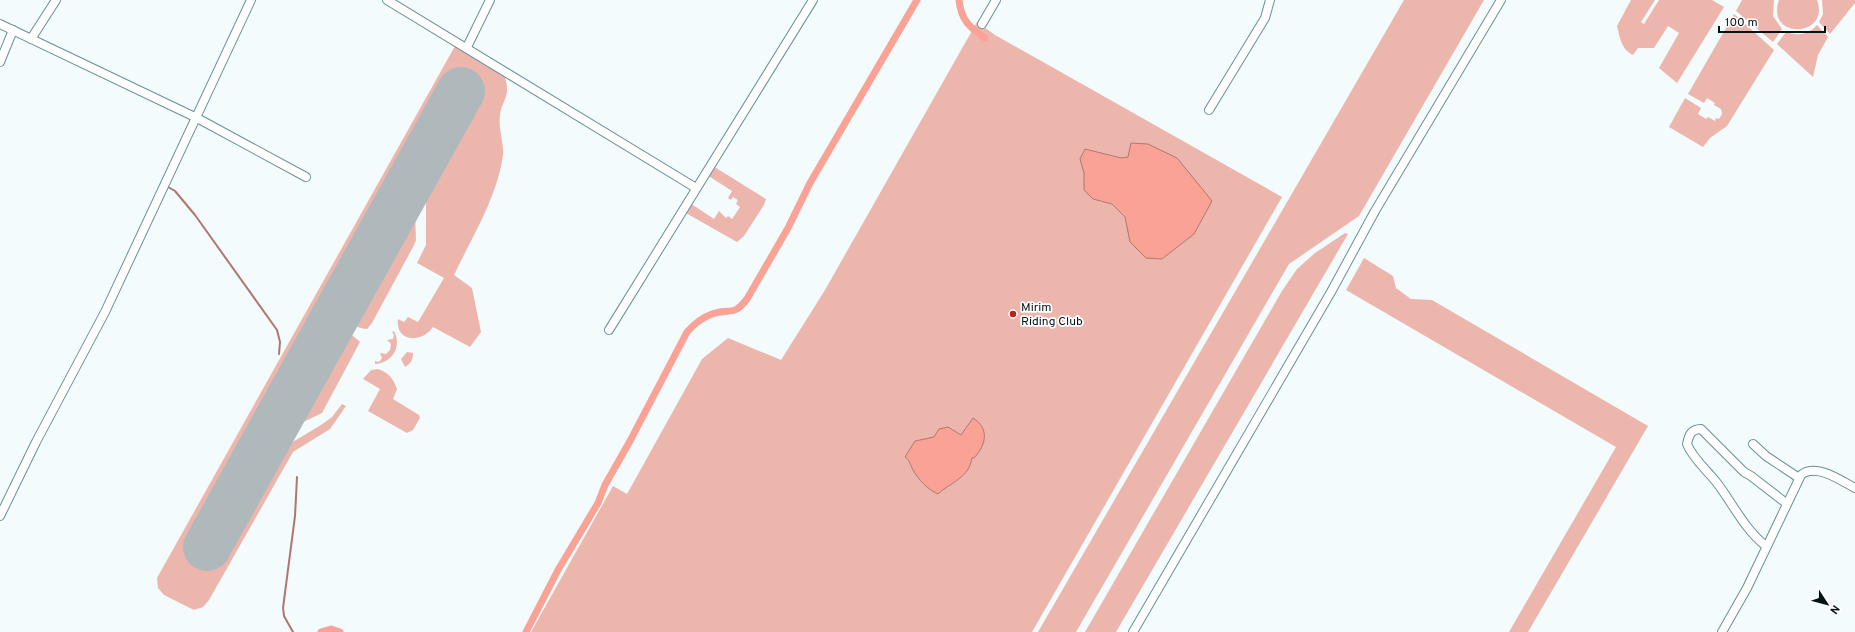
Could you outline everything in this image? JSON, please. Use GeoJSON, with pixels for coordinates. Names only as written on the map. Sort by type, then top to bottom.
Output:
{"type":"FeatureCollection","features":[{"type":"Feature","properties":{"kind":"street"},"geometry":{"type":"LineString","coordinates":[[31,39],[56,0]]}},
{"type":"Feature","properties":{"kind":"street"},"geometry":{"type":"LineString","coordinates":[[0,516],[36,442],[105,312],[251,0]]}},
{"type":"Feature","properties":{"kind":"street"},"geometry":{"type":"LineString","coordinates":[[387,0],[467,47],[696,188]]}},
{"type":"Feature","properties":{"kind":"street"},"geometry":{"type":"LineString","coordinates":[[467,47],[490,0]]}},
{"type":"Feature","properties":{"kind":"street"},"geometry":{"type":"LineString","coordinates":[[609,330],[813,0]]}},
{"type":"Feature","properties":{"kind":"street"},"geometry":{"type":"LineString","coordinates":[[982,24],[996,0]]}},
{"type":"Feature","properties":{"kind":"street"},"geometry":{"type":"LineString","coordinates":[[1209,110],[1265,18],[1270,0]]}},
{"type":"Feature","properties":{"kind":"street"},"geometry":{"type":"LineString","coordinates":[[1133,632],[1331,292],[1375,211],[1501,0]]}},
{"type":"Feature","properties":{"kind":"street"},"geometry":{"type":"LineString","coordinates":[[0,24],[197,118],[306,177]]}},
{"type":"Feature","properties":{"kind":"street"},"geometry":{"type":"LineString","coordinates":[[0,62],[13,30]]}},
{"type":"Feature","properties":{"kind":"street"},"geometry":{"type":"LineString","coordinates":[[1766,546],[1758,540],[1717,483],[1690,450],[1687,444],[1692,432],[1695,429],[1701,429],[1744,472],[1786,504]]}},
{"type":"Feature","properties":{"kind":"street"},"geometry":{"type":"LineString","coordinates":[[1753,444],[1766,456],[1799,478]]}},
{"type":"Feature","properties":{"kind":"street"},"geometry":{"type":"LineString","coordinates":[[1722,632],[1747,588],[1799,478],[1806,470],[1814,470],[1855,488]]}},
{"type":"Feature","properties":{"kind":"shaded area"},"geometry":{"type":"Polygon","coordinates":[[[1404,0],[1484,0],[1359,216],[1289,264],[1076,632],[1038,632],[1404,0]]]}},
{"type":"Feature","properties":{"kind":"shaded area"},"geometry":{"type":"Polygon","coordinates":[[[1631,0],[1655,0],[1641,22],[1644,24],[1659,0],[1712,0],[1724,7],[1677,83],[1659,68],[1679,33],[1668,26],[1654,48],[1638,48],[1633,55],[1623,46],[1617,26],[1631,0]]]}},
{"type":"Feature","properties":{"kind":"shaded area"},"geometry":{"type":"Polygon","coordinates":[[[1742,0],[1774,0],[1773,16],[1782,29],[1773,42],[1736,11],[1742,0]]]}},
{"type":"Feature","properties":{"kind":"shaded area"},"geometry":{"type":"Polygon","coordinates":[[[1779,0],[1817,0],[1819,13],[1815,22],[1807,27],[1798,29],[1789,28],[1781,22],[1777,13],[1779,0]]]}},
{"type":"Feature","properties":{"kind":"shaded area"},"geometry":{"type":"Polygon","coordinates":[[[1822,0],[1855,0],[1855,3],[1830,34],[1819,22],[1823,14],[1822,0]]]}},
{"type":"Feature","properties":{"kind":"shaded area"},"geometry":{"type":"Polygon","coordinates":[[[1734,14],[1774,50],[1727,126],[1710,138],[1703,147],[1669,127],[1685,98],[1701,108],[1698,114],[1706,119],[1708,117],[1715,121],[1716,118],[1719,119],[1722,114],[1721,109],[1707,98],[1704,103],[1688,94],[1734,14]]]}},
{"type":"Feature","properties":{"kind":"shaded area","name":"Mirim Riding Club"},"geometry":{"type":"Polygon","coordinates":[[[977,22],[995,35],[1282,197],[1032,632],[531,632],[613,486],[627,494],[702,359],[728,338],[781,360],[825,290],[977,22]]]}},
{"type":"Feature","properties":{"kind":"shaded area"},"geometry":{"type":"Polygon","coordinates":[[[1817,25],[1828,37],[1818,55],[1813,77],[1777,44],[1786,32],[1803,34],[1810,31],[1817,25]]]}},
{"type":"Feature","properties":{"kind":"shaded area"},"geometry":{"type":"Polygon","coordinates":[[[455,46],[505,77],[507,84],[507,94],[500,115],[503,155],[500,171],[490,202],[454,275],[472,288],[481,332],[470,347],[433,327],[422,336],[410,338],[405,336],[398,327],[398,319],[404,322],[408,317],[418,322],[444,278],[417,263],[426,245],[426,174],[473,94],[454,83],[194,544],[215,555],[271,455],[321,425],[332,417],[342,404],[346,406],[330,429],[293,452],[209,600],[203,607],[194,610],[164,595],[158,588],[157,578],[455,46]]]}},
{"type":"Feature","properties":{"kind":"shaded area"},"geometry":{"type":"Polygon","coordinates":[[[1131,143],[1148,144],[1177,158],[1212,201],[1194,234],[1162,259],[1146,258],[1130,242],[1125,217],[1112,204],[1093,199],[1084,190],[1084,173],[1080,159],[1085,149],[1121,158],[1128,157],[1131,143]]]}},
{"type":"Feature","properties":{"kind":"shaded area"},"geometry":{"type":"Polygon","coordinates":[[[713,166],[766,199],[764,205],[744,236],[737,242],[684,212],[690,203],[714,219],[719,211],[726,218],[728,216],[732,219],[740,207],[736,204],[738,200],[733,197],[731,200],[728,198],[732,191],[707,175],[713,166]]]}},
{"type":"Feature","properties":{"kind":"shaded area"},"geometry":{"type":"Polygon","coordinates":[[[410,208],[415,210],[416,240],[414,245],[372,323],[367,329],[359,327],[349,320],[349,315],[410,208]]]}},
{"type":"Feature","properties":{"kind":"shaded area"},"geometry":{"type":"Polygon","coordinates":[[[1345,233],[1348,234],[1116,632],[1085,632],[1282,291],[1297,269],[1315,253],[1345,233]]]}},
{"type":"Feature","properties":{"kind":"shaded area"},"geometry":{"type":"Polygon","coordinates":[[[1364,258],[1393,276],[1396,288],[1411,299],[1432,300],[1648,426],[1528,632],[1509,632],[1616,447],[1346,290],[1364,258]]]}},
{"type":"Feature","properties":{"kind":"shaded area"},"geometry":{"type":"Polygon","coordinates":[[[394,331],[397,342],[394,353],[387,361],[375,364],[375,361],[379,362],[382,358],[380,353],[386,354],[390,350],[391,344],[387,340],[393,339],[394,335],[392,332],[394,331]]]}},
{"type":"Feature","properties":{"kind":"shaded area"},"geometry":{"type":"Polygon","coordinates":[[[343,332],[352,335],[360,342],[322,413],[291,428],[289,422],[338,334],[343,332]]]}},
{"type":"Feature","properties":{"kind":"shaded area"},"geometry":{"type":"Polygon","coordinates":[[[407,352],[413,353],[413,355],[409,364],[405,367],[401,359],[407,352]]]}},
{"type":"Feature","properties":{"kind":"shaded area"},"geometry":{"type":"Polygon","coordinates":[[[378,369],[388,374],[394,382],[397,389],[393,399],[419,415],[420,418],[413,430],[407,433],[368,411],[380,389],[363,379],[371,370],[378,369]]]}},
{"type":"Feature","properties":{"kind":"shaded area"},"geometry":{"type":"Polygon","coordinates":[[[973,418],[982,426],[984,431],[984,442],[982,447],[974,458],[972,458],[970,465],[963,475],[938,494],[927,487],[920,480],[905,457],[915,441],[934,437],[939,429],[948,427],[961,435],[973,418]]]}},
{"type":"Feature","properties":{"kind":"waterway"},"geometry":{"type":"LineString","coordinates":[[526,632],[558,570],[598,503],[605,485],[630,441],[687,332],[704,317],[718,312],[734,310],[742,305],[747,299],[788,228],[810,183],[917,0]]}},
{"type":"Feature","properties":{"kind":"waterway"},"geometry":{"type":"LineString","coordinates":[[959,0],[964,18],[974,30],[985,38]]}},
{"type":"Feature","properties":{"kind":"waterway"},"geometry":{"type":"LineString","coordinates":[[168,187],[175,191],[195,215],[277,330],[280,342],[279,354]]}},
{"type":"Feature","properties":{"kind":"waterway"},"geometry":{"type":"LineString","coordinates":[[293,632],[284,616],[283,608],[295,516],[297,477]]}},
{"type":"Feature","properties":{"kind":"waterway"},"geometry":{"type":"LineString","coordinates":[[321,632],[331,629],[340,632]]}},
{"type":"Feature","properties":{"kind":"runway"},"geometry":{"type":"LineString","coordinates":[[207,547],[461,91]]}},
{"type":"Feature","properties":{"kind":"place","name":"Mirim Riding Club"},"geometry":{"type":"Point","coordinates":[1013,314]}}]}
